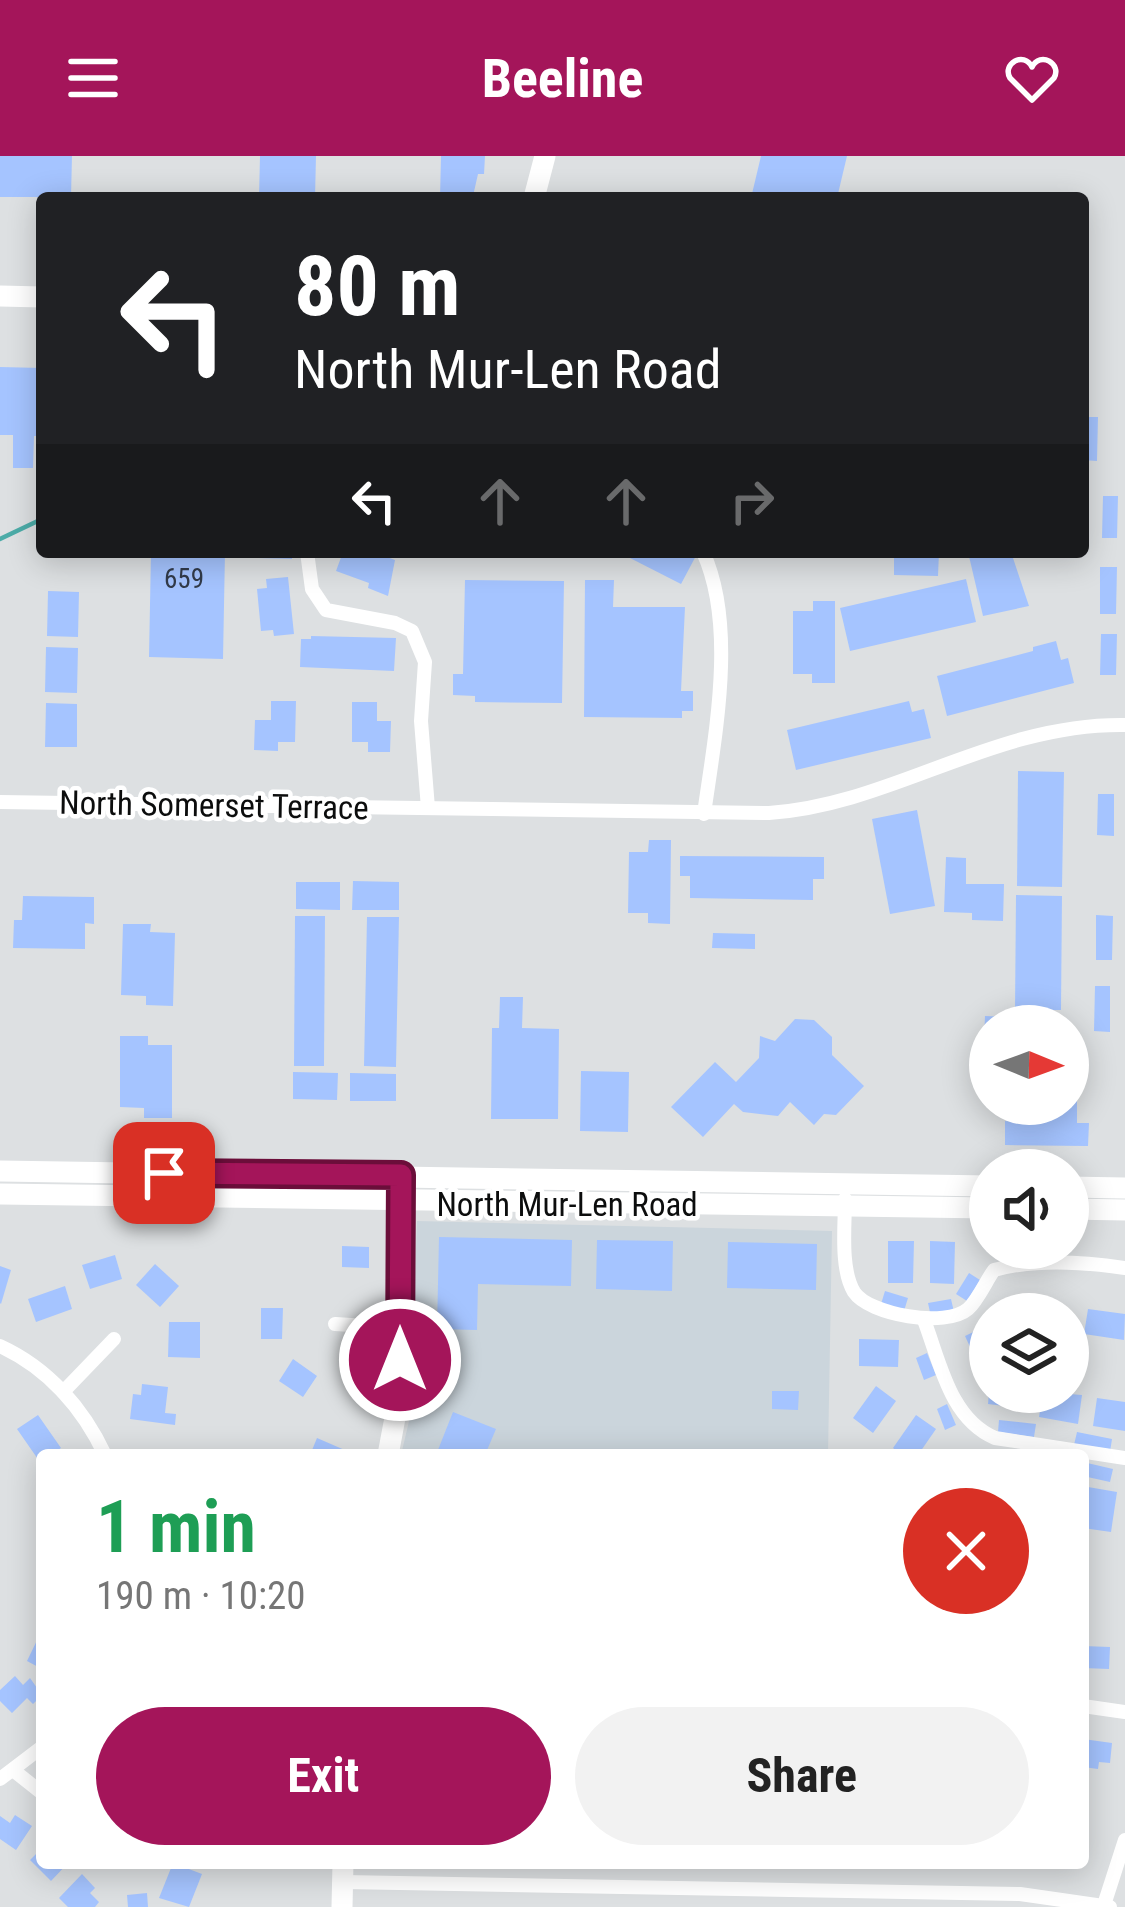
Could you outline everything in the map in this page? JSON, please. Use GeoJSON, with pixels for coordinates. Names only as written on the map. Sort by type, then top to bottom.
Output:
{"type":"FeatureCollection","features":[{"type":"Feature","properties":{"kind":"main road"},"geometry":{"type":"LineString","coordinates":[[536,192],[545,156]]}},
{"type":"Feature","properties":{"kind":"main road"},"geometry":{"type":"LineString","coordinates":[[0,296],[36,297]]}},
{"type":"Feature","properties":{"kind":"main road","name":"North Mur-Len Road"},"geometry":{"type":"LineString","coordinates":[[0,1171],[401,1175],[845,1195],[969,1206]]}},
{"type":"Feature","properties":{"kind":"main road"},"geometry":{"type":"LineString","coordinates":[[389,1449],[400,1391],[401,1175]]}},
{"type":"Feature","properties":{"kind":"main road","name":"North Mur-Len Road"},"geometry":{"type":"LineString","coordinates":[[0,1194],[400,1202],[845,1195],[969,1187]]}},
{"type":"Feature","properties":{"kind":"main road"},"geometry":{"type":"LineString","coordinates":[[1089,1187],[1125,1188]]}},
{"type":"Feature","properties":{"kind":"main road"},"geometry":{"type":"LineString","coordinates":[[1089,1209],[1125,1210]]}},
{"type":"Feature","properties":{"kind":"main road"},"geometry":{"type":"LineString","coordinates":[[342,1907],[343,1873]]}},
{"type":"Feature","properties":{"kind":"street"},"geometry":{"type":"LineString","coordinates":[[308,558],[312,590],[326,610],[395,622],[412,631],[425,662],[421,721],[428,808]]}},
{"type":"Feature","properties":{"kind":"street"},"geometry":{"type":"LineString","coordinates":[[704,814],[717,724],[720,608],[706,558]]}},
{"type":"Feature","properties":{"kind":"street","name":"North Somerset Terrace"},"geometry":{"type":"LineString","coordinates":[[0,802],[756,814],[818,808],[981,749],[1054,730],[1125,725]]}},
{"type":"Feature","properties":{"kind":"street"},"geometry":{"type":"LineString","coordinates":[[845,1195],[851,1289],[862,1301],[924,1320],[970,1308],[994,1270],[1010,1265],[1125,1268]]}},
{"type":"Feature","properties":{"kind":"street"},"geometry":{"type":"LineString","coordinates":[[924,1320],[965,1420],[995,1438],[1066,1449]]}},
{"type":"Feature","properties":{"kind":"street"},"geometry":{"type":"LineString","coordinates":[[335,1324],[400,1328]]}},
{"type":"Feature","properties":{"kind":"street"},"geometry":{"type":"LineString","coordinates":[[63,1392],[114,1339]]}},
{"type":"Feature","properties":{"kind":"street"},"geometry":{"type":"LineString","coordinates":[[0,1346],[28,1360],[63,1392],[102,1449]]}},
{"type":"Feature","properties":{"kind":"street"},"geometry":{"type":"LineString","coordinates":[[1089,1452],[1125,1458]]}},
{"type":"Feature","properties":{"kind":"street"},"geometry":{"type":"LineString","coordinates":[[1089,1707],[1125,1712]]}},
{"type":"Feature","properties":{"kind":"street"},"geometry":{"type":"LineString","coordinates":[[36,1752],[6,1774],[36,1790]]}},
{"type":"Feature","properties":{"kind":"street"},"geometry":{"type":"LineString","coordinates":[[343,1873],[1020,1894],[1107,1906],[1125,1840]]}},
{"type":"Feature","properties":{"kind":"shaded area"},"geometry":{"type":"Polygon","coordinates":[[[417,1221],[832,1231],[828,1449],[402,1449],[410,1417],[417,1221]]]}},
{"type":"Feature","properties":{"kind":"building"},"geometry":{"type":"Polygon","coordinates":[[[0,156],[72,156],[71,192],[0,197],[0,156]]]}},
{"type":"Feature","properties":{"kind":"building"},"geometry":{"type":"Polygon","coordinates":[[[260,156],[316,156],[315,192],[259,192],[260,156]]]}},
{"type":"Feature","properties":{"kind":"building"},"geometry":{"type":"Polygon","coordinates":[[[441,156],[485,156],[484,174],[478,174],[474,192],[440,192],[441,156]]]}},
{"type":"Feature","properties":{"kind":"building"},"geometry":{"type":"Polygon","coordinates":[[[761,156],[847,156],[838,192],[752,192],[761,156]]]}},
{"type":"Feature","properties":{"kind":"building"},"geometry":{"type":"Polygon","coordinates":[[[0,367],[36,368],[33,468],[13,468],[13,435],[0,435],[0,367]]]}},
{"type":"Feature","properties":{"kind":"building"},"geometry":{"type":"Polygon","coordinates":[[[1089,417],[1098,417],[1097,461],[1089,460],[1089,417]]]}},
{"type":"Feature","properties":{"kind":"building"},"geometry":{"type":"Polygon","coordinates":[[[1103,496],[1118,496],[1117,538],[1102,538],[1103,496]]]}},
{"type":"Feature","properties":{"kind":"building"},"geometry":{"type":"Polygon","coordinates":[[[151,558],[225,558],[223,659],[149,657],[151,558]]]}},
{"type":"Feature","properties":{"kind":"building"},"geometry":{"type":"Polygon","coordinates":[[[341,558],[395,560],[388,596],[336,571],[341,558]]]}},
{"type":"Feature","properties":{"kind":"building"},"geometry":{"type":"Polygon","coordinates":[[[630,558],[695,558],[681,584],[630,558]]]}},
{"type":"Feature","properties":{"kind":"building"},"geometry":{"type":"Polygon","coordinates":[[[894,558],[939,558],[938,576],[894,575],[894,558]]]}},
{"type":"Feature","properties":{"kind":"building"},"geometry":{"type":"Polygon","coordinates":[[[969,558],[1013,558],[1029,606],[983,616],[969,558]]]}},
{"type":"Feature","properties":{"kind":"building"},"geometry":{"type":"Polygon","coordinates":[[[1100,567],[1117,567],[1116,614],[1100,614],[1100,567]]]}},
{"type":"Feature","properties":{"kind":"building"},"geometry":{"type":"Polygon","coordinates":[[[288,577],[294,634],[274,636],[273,630],[261,631],[257,589],[267,588],[266,579],[288,577]]]}},
{"type":"Feature","properties":{"kind":"building"},"geometry":{"type":"Polygon","coordinates":[[[966,579],[976,622],[850,651],[840,608],[966,579]]]}},
{"type":"Feature","properties":{"kind":"building"},"geometry":{"type":"Polygon","coordinates":[[[465,580],[564,581],[562,703],[475,702],[475,696],[453,695],[453,674],[463,674],[465,580]]]}},
{"type":"Feature","properties":{"kind":"building"},"geometry":{"type":"Polygon","coordinates":[[[585,580],[614,580],[613,607],[685,607],[681,691],[693,691],[693,711],[682,711],[682,718],[584,717],[585,580]]]}},
{"type":"Feature","properties":{"kind":"building"},"geometry":{"type":"Polygon","coordinates":[[[48,591],[79,592],[78,637],[47,636],[48,591]]]}},
{"type":"Feature","properties":{"kind":"building"},"geometry":{"type":"Polygon","coordinates":[[[813,601],[835,601],[835,683],[812,683],[812,674],[793,674],[793,611],[813,611],[813,601]]]}},
{"type":"Feature","properties":{"kind":"building"},"geometry":{"type":"Polygon","coordinates":[[[1101,634],[1117,634],[1116,675],[1100,675],[1101,634]]]}},
{"type":"Feature","properties":{"kind":"building"},"geometry":{"type":"Polygon","coordinates":[[[396,638],[394,671],[300,667],[301,639],[396,638]]]}},
{"type":"Feature","properties":{"kind":"building"},"geometry":{"type":"Polygon","coordinates":[[[1056,641],[1061,660],[1068,658],[1074,683],[947,716],[937,676],[1056,641]]]}},
{"type":"Feature","properties":{"kind":"building"},"geometry":{"type":"Polygon","coordinates":[[[46,647],[78,648],[77,693],[45,692],[46,647]]]}},
{"type":"Feature","properties":{"kind":"building"},"geometry":{"type":"Polygon","coordinates":[[[271,701],[296,701],[295,742],[278,742],[278,751],[254,750],[255,720],[271,720],[271,701]]]}},
{"type":"Feature","properties":{"kind":"building"},"geometry":{"type":"Polygon","coordinates":[[[909,701],[912,712],[924,709],[931,738],[796,770],[787,730],[909,701]]]}},
{"type":"Feature","properties":{"kind":"building"},"geometry":{"type":"Polygon","coordinates":[[[352,702],[377,702],[377,721],[391,721],[390,752],[368,752],[368,742],[352,742],[352,702]]]}},
{"type":"Feature","properties":{"kind":"building"},"geometry":{"type":"Polygon","coordinates":[[[46,703],[77,704],[77,747],[45,747],[46,703]]]}},
{"type":"Feature","properties":{"kind":"building"},"geometry":{"type":"Polygon","coordinates":[[[1018,771],[1064,772],[1062,887],[1017,886],[1018,771]]]}},
{"type":"Feature","properties":{"kind":"building"},"geometry":{"type":"Polygon","coordinates":[[[1098,794],[1114,794],[1114,836],[1097,835],[1098,794]]]}},
{"type":"Feature","properties":{"kind":"building"},"geometry":{"type":"Polygon","coordinates":[[[917,810],[935,906],[890,914],[872,819],[917,810]]]}},
{"type":"Feature","properties":{"kind":"building"},"geometry":{"type":"Polygon","coordinates":[[[649,840],[671,840],[670,924],[648,923],[648,913],[628,913],[629,852],[648,852],[649,840]]]}},
{"type":"Feature","properties":{"kind":"building"},"geometry":{"type":"Polygon","coordinates":[[[680,856],[824,857],[824,879],[813,879],[813,900],[690,898],[690,876],[680,876],[680,856]]]}},
{"type":"Feature","properties":{"kind":"building"},"geometry":{"type":"Polygon","coordinates":[[[946,857],[966,858],[966,884],[1004,884],[1003,921],[972,920],[972,913],[944,912],[946,857]]]}},
{"type":"Feature","properties":{"kind":"building"},"geometry":{"type":"Polygon","coordinates":[[[353,881],[399,882],[399,910],[352,910],[353,881]]]}},
{"type":"Feature","properties":{"kind":"building"},"geometry":{"type":"Polygon","coordinates":[[[296,882],[340,882],[340,910],[296,909],[296,882]]]}},
{"type":"Feature","properties":{"kind":"building"},"geometry":{"type":"Polygon","coordinates":[[[1016,895],[1062,896],[1061,1005],[1015,1005],[1016,895]]]}},
{"type":"Feature","properties":{"kind":"building"},"geometry":{"type":"Polygon","coordinates":[[[23,896],[94,897],[94,924],[85,923],[85,949],[13,948],[14,920],[22,920],[23,896]]]}},
{"type":"Feature","properties":{"kind":"building"},"geometry":{"type":"Polygon","coordinates":[[[1096,915],[1113,916],[1112,960],[1096,960],[1096,915]]]}},
{"type":"Feature","properties":{"kind":"building"},"geometry":{"type":"Polygon","coordinates":[[[295,916],[325,916],[324,1066],[294,1066],[295,916]]]}},
{"type":"Feature","properties":{"kind":"building"},"geometry":{"type":"Polygon","coordinates":[[[367,917],[399,917],[396,1067],[364,1066],[367,917]]]}},
{"type":"Feature","properties":{"kind":"building"},"geometry":{"type":"Polygon","coordinates":[[[123,924],[151,924],[150,932],[175,933],[173,1006],[146,1005],[146,996],[121,995],[123,924]]]}},
{"type":"Feature","properties":{"kind":"building"},"geometry":{"type":"Polygon","coordinates":[[[713,933],[755,934],[755,949],[712,948],[713,933]]]}},
{"type":"Feature","properties":{"kind":"building"},"geometry":{"type":"Polygon","coordinates":[[[1095,986],[1110,986],[1110,1032],[1094,1031],[1095,986]]]}},
{"type":"Feature","properties":{"kind":"building"},"geometry":{"type":"Polygon","coordinates":[[[500,997],[523,997],[522,1028],[559,1029],[558,1119],[491,1119],[492,1028],[499,1028],[500,997]]]}},
{"type":"Feature","properties":{"kind":"building"},"geometry":{"type":"Polygon","coordinates":[[[795,1019],[814,1020],[832,1037],[832,1055],[864,1086],[836,1115],[824,1114],[814,1125],[790,1102],[778,1116],[743,1112],[734,1104],[703,1137],[671,1107],[715,1062],[736,1082],[759,1058],[760,1036],[775,1041],[795,1019]]]}},
{"type":"Feature","properties":{"kind":"building"},"geometry":{"type":"Polygon","coordinates":[[[120,1036],[148,1036],[148,1045],[172,1045],[172,1118],[144,1118],[144,1108],[120,1107],[120,1036]]]}},
{"type":"Feature","properties":{"kind":"building"},"geometry":{"type":"Polygon","coordinates":[[[581,1071],[629,1072],[628,1132],[580,1131],[581,1071]]]}},
{"type":"Feature","properties":{"kind":"building"},"geometry":{"type":"Polygon","coordinates":[[[293,1072],[338,1073],[337,1100],[293,1099],[293,1072]]]}},
{"type":"Feature","properties":{"kind":"building"},"geometry":{"type":"Polygon","coordinates":[[[350,1073],[396,1074],[396,1101],[350,1101],[350,1073]]]}},
{"type":"Feature","properties":{"kind":"building"},"geometry":{"type":"Polygon","coordinates":[[[1005,1125],[1089,1125],[1088,1146],[1005,1145],[1005,1125]]]}},
{"type":"Feature","properties":{"kind":"building"},"geometry":{"type":"Polygon","coordinates":[[[439,1237],[572,1240],[571,1286],[478,1284],[477,1330],[437,1329],[439,1237]]]}},
{"type":"Feature","properties":{"kind":"building"},"geometry":{"type":"Polygon","coordinates":[[[597,1240],[673,1241],[672,1291],[596,1289],[597,1240]]]}},
{"type":"Feature","properties":{"kind":"building"},"geometry":{"type":"Polygon","coordinates":[[[888,1241],[914,1241],[913,1283],[888,1283],[888,1241]]]}},
{"type":"Feature","properties":{"kind":"building"},"geometry":{"type":"Polygon","coordinates":[[[930,1241],[955,1242],[954,1284],[930,1283],[930,1241]]]}},
{"type":"Feature","properties":{"kind":"building"},"geometry":{"type":"Polygon","coordinates":[[[728,1242],[817,1244],[816,1290],[727,1288],[728,1242]]]}},
{"type":"Feature","properties":{"kind":"building"},"geometry":{"type":"Polygon","coordinates":[[[342,1246],[369,1247],[369,1268],[342,1267],[342,1246]]]}},
{"type":"Feature","properties":{"kind":"building"},"geometry":{"type":"Polygon","coordinates":[[[115,1255],[122,1279],[90,1289],[82,1265],[115,1255]]]}},
{"type":"Feature","properties":{"kind":"building"},"geometry":{"type":"Polygon","coordinates":[[[155,1264],[179,1286],[160,1307],[136,1285],[155,1264]]]}},
{"type":"Feature","properties":{"kind":"building"},"geometry":{"type":"Polygon","coordinates":[[[0,1266],[11,1270],[1,1304],[0,1303],[0,1266]]]}},
{"type":"Feature","properties":{"kind":"building"},"geometry":{"type":"Polygon","coordinates":[[[969,1273],[980,1280],[967,1301],[956,1294],[969,1273]]]}},
{"type":"Feature","properties":{"kind":"building"},"geometry":{"type":"Polygon","coordinates":[[[65,1286],[72,1309],[36,1322],[28,1299],[65,1286]]]}},
{"type":"Feature","properties":{"kind":"building"},"geometry":{"type":"Polygon","coordinates":[[[885,1291],[908,1298],[904,1311],[881,1304],[885,1291]]]}},
{"type":"Feature","properties":{"kind":"building"},"geometry":{"type":"Polygon","coordinates":[[[951,1299],[954,1312],[931,1317],[928,1303],[951,1299]]]}},
{"type":"Feature","properties":{"kind":"building"},"geometry":{"type":"Polygon","coordinates":[[[261,1308],[283,1308],[282,1339],[261,1339],[261,1308]]]}},
{"type":"Feature","properties":{"kind":"building"},"geometry":{"type":"Polygon","coordinates":[[[1089,1309],[1125,1314],[1124,1340],[1089,1335],[1089,1309]]]}},
{"type":"Feature","properties":{"kind":"building"},"geometry":{"type":"Polygon","coordinates":[[[169,1322],[200,1322],[200,1358],[168,1357],[169,1322]]]}},
{"type":"Feature","properties":{"kind":"building"},"geometry":{"type":"Polygon","coordinates":[[[859,1339],[899,1340],[898,1367],[859,1366],[859,1339]]]}},
{"type":"Feature","properties":{"kind":"building"},"geometry":{"type":"Polygon","coordinates":[[[927,1353],[936,1375],[924,1380],[916,1358],[927,1353]]]}},
{"type":"Feature","properties":{"kind":"building"},"geometry":{"type":"Polygon","coordinates":[[[293,1359],[317,1376],[303,1397],[279,1381],[293,1359]]]}},
{"type":"Feature","properties":{"kind":"building"},"geometry":{"type":"Polygon","coordinates":[[[142,1384],[168,1387],[165,1413],[176,1414],[175,1425],[130,1419],[133,1394],[141,1395],[142,1384]]]}},
{"type":"Feature","properties":{"kind":"building"},"geometry":{"type":"Polygon","coordinates":[[[876,1386],[896,1401],[873,1433],[853,1418],[876,1386]]]}},
{"type":"Feature","properties":{"kind":"building"},"geometry":{"type":"Polygon","coordinates":[[[772,1391],[799,1391],[798,1410],[772,1409],[772,1391]]]}},
{"type":"Feature","properties":{"kind":"building"},"geometry":{"type":"Polygon","coordinates":[[[1097,1398],[1125,1402],[1125,1431],[1093,1426],[1097,1398]]]}},
{"type":"Feature","properties":{"kind":"building"},"geometry":{"type":"Polygon","coordinates":[[[947,1404],[956,1425],[945,1430],[937,1409],[947,1404]]]}},
{"type":"Feature","properties":{"kind":"building"},"geometry":{"type":"Polygon","coordinates":[[[453,1412],[496,1429],[488,1449],[438,1449],[453,1412]]]}},
{"type":"Feature","properties":{"kind":"building"},"geometry":{"type":"Polygon","coordinates":[[[1040,1413],[1080,1413],[1078,1424],[1039,1417],[1040,1413]]]}},
{"type":"Feature","properties":{"kind":"building"},"geometry":{"type":"Polygon","coordinates":[[[38,1415],[61,1448],[36,1449],[36,1456],[17,1429],[38,1415]]]}},
{"type":"Feature","properties":{"kind":"building"},"geometry":{"type":"Polygon","coordinates":[[[916,1415],[936,1429],[922,1449],[893,1448],[916,1415]]]}},
{"type":"Feature","properties":{"kind":"building"},"geometry":{"type":"Polygon","coordinates":[[[999,1420],[1036,1424],[1034,1437],[998,1432],[999,1420]]]}},
{"type":"Feature","properties":{"kind":"building"},"geometry":{"type":"Polygon","coordinates":[[[1077,1432],[1112,1439],[1110,1452],[1074,1445],[1077,1432]]]}},
{"type":"Feature","properties":{"kind":"building"},"geometry":{"type":"Polygon","coordinates":[[[317,1438],[342,1449],[312,1449],[317,1438]]]}},
{"type":"Feature","properties":{"kind":"building"},"geometry":{"type":"Polygon","coordinates":[[[1089,1463],[1113,1469],[1110,1482],[1089,1477],[1089,1463]]]}},
{"type":"Feature","properties":{"kind":"building"},"geometry":{"type":"Polygon","coordinates":[[[1089,1487],[1117,1492],[1111,1532],[1089,1529],[1089,1487]]]}},
{"type":"Feature","properties":{"kind":"building"},"geometry":{"type":"Polygon","coordinates":[[[36,1642],[36,1666],[27,1661],[36,1642]]]}},
{"type":"Feature","properties":{"kind":"building"},"geometry":{"type":"Polygon","coordinates":[[[1089,1646],[1110,1647],[1109,1669],[1089,1668],[1089,1646]]]}},
{"type":"Feature","properties":{"kind":"building"},"geometry":{"type":"Polygon","coordinates":[[[15,1676],[23,1685],[30,1678],[36,1686],[36,1701],[33,1704],[27,1698],[12,1713],[0,1701],[0,1690],[15,1676]]]}},
{"type":"Feature","properties":{"kind":"building"},"geometry":{"type":"Polygon","coordinates":[[[1089,1740],[1112,1743],[1110,1763],[1099,1762],[1098,1769],[1089,1768],[1089,1740]]]}},
{"type":"Feature","properties":{"kind":"building"},"geometry":{"type":"Polygon","coordinates":[[[15,1815],[32,1826],[16,1850],[0,1839],[0,1816],[10,1823],[15,1815]]]}},
{"type":"Feature","properties":{"kind":"building"},"geometry":{"type":"Polygon","coordinates":[[[39,1869],[62,1869],[51,1881],[39,1869]]]}},
{"type":"Feature","properties":{"kind":"building"},"geometry":{"type":"Polygon","coordinates":[[[171,1869],[202,1874],[189,1907],[159,1898],[171,1869]]]}},
{"type":"Feature","properties":{"kind":"building"},"geometry":{"type":"Polygon","coordinates":[[[82,1874],[95,1888],[90,1893],[99,1902],[95,1907],[68,1907],[59,1898],[82,1874]]]}},
{"type":"Feature","properties":{"kind":"building"},"geometry":{"type":"Polygon","coordinates":[[[147,1893],[148,1907],[128,1907],[127,1895],[147,1893]]]}},
{"type":"Feature","properties":{"kind":"waterway"},"geometry":{"type":"LineString","coordinates":[[0,539],[36,522]]}},
{"type":"Feature","properties":{"kind":"route"},"geometry":{"type":"LineString","coordinates":[[164,1173],[401,1175],[400,1360]]}}]}
